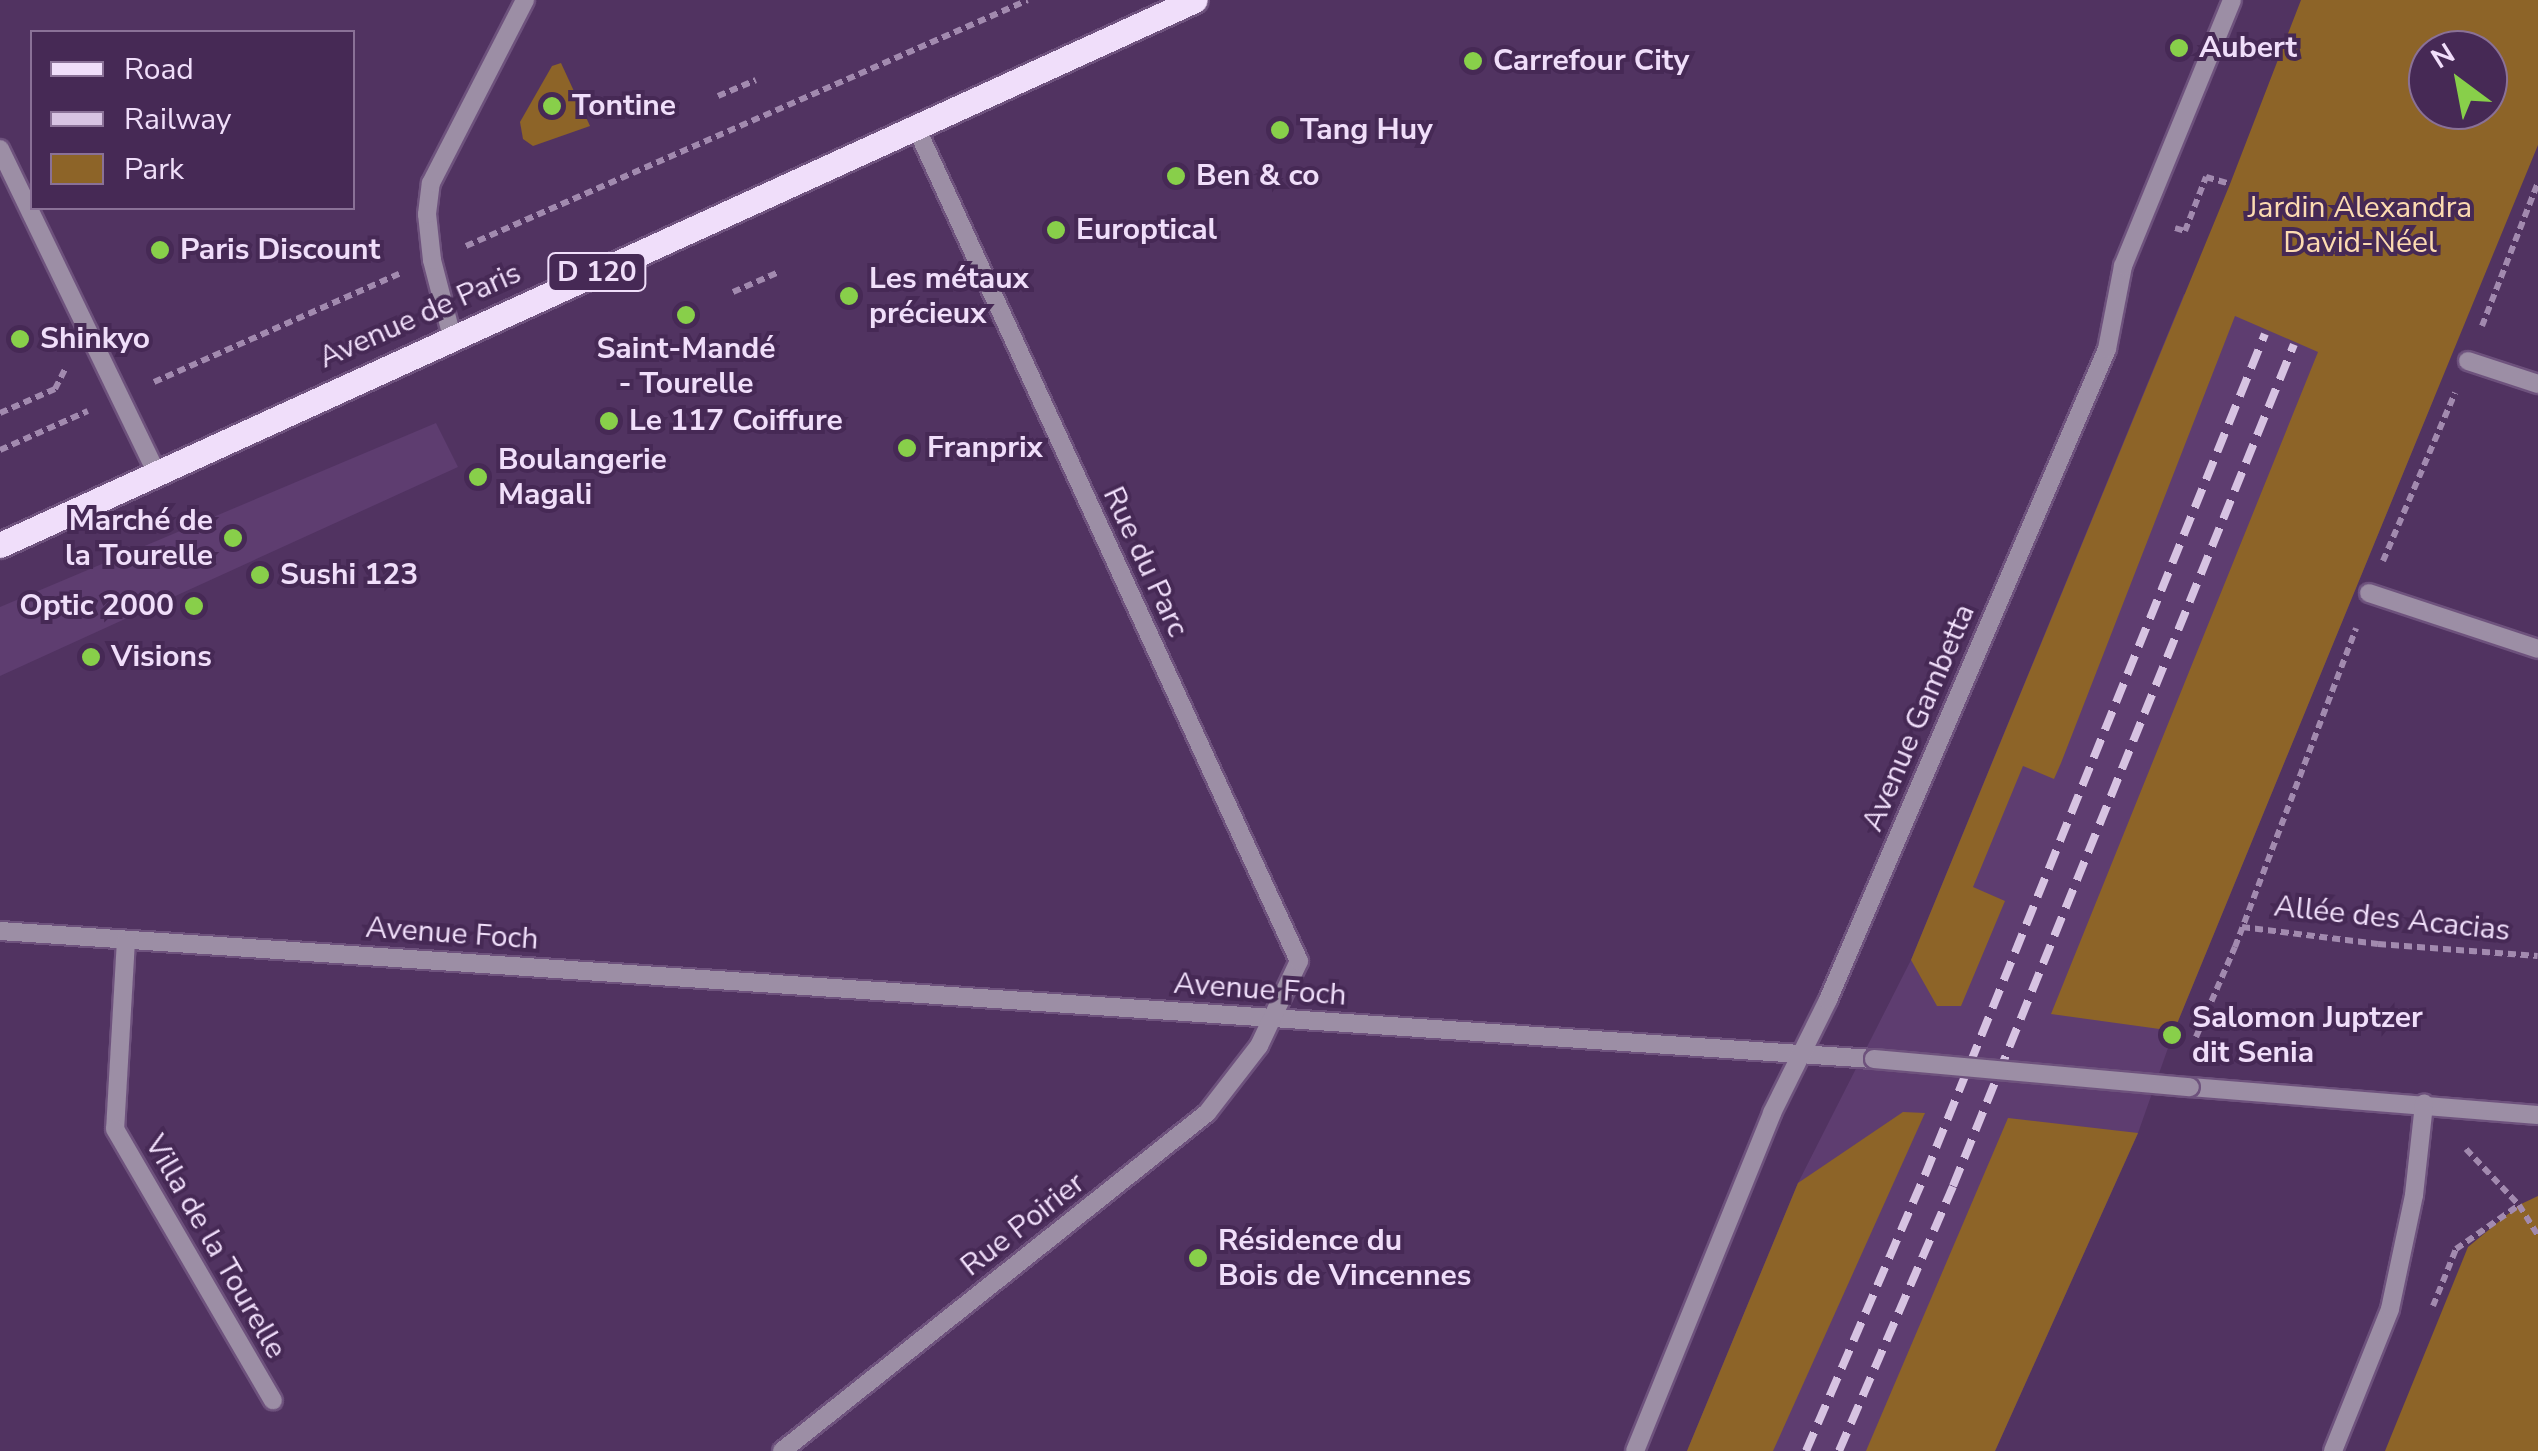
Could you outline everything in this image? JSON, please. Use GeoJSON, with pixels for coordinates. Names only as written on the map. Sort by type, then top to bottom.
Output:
{"type":"FeatureCollection","features":[{"type":"Feature","properties":{"kind":"main road","name":"Avenue de Paris"},"geometry":{"type":"LineString","coordinates":[[0,545],[1195,0]]}},
{"type":"Feature","properties":{"kind":"street"},"geometry":{"type":"LineString","coordinates":[[452,337],[432,260],[427,214],[430,183],[525,0]]}},
{"type":"Feature","properties":{"kind":"street","name":"Avenue Gambetta"},"geometry":{"type":"LineString","coordinates":[[1635,1451],[1772,1113],[1802,1055],[2107,349],[2123,266],[2232,0]]}},
{"type":"Feature","properties":{"kind":"street","name":"Rue du Parc"},"geometry":{"type":"LineString","coordinates":[[916,127],[1299,961],[1272,1019]]}},
{"type":"Feature","properties":{"kind":"street"},"geometry":{"type":"LineString","coordinates":[[0,149],[156,472]]}},
{"type":"Feature","properties":{"kind":"street"},"geometry":{"type":"LineString","coordinates":[[2468,361],[2538,384]]}},
{"type":"Feature","properties":{"kind":"street"},"geometry":{"type":"LineString","coordinates":[[2369,592],[2538,649]]}},
{"type":"Feature","properties":{"kind":"street","name":"Avenue Foch"},"geometry":{"type":"LineString","coordinates":[[0,931],[1874,1060],[2538,1115]]}},
{"type":"Feature","properties":{"kind":"street","name":"Villa de la Tourelle"},"geometry":{"type":"LineString","coordinates":[[126,940],[115,1129],[274,1400]]}},
{"type":"Feature","properties":{"kind":"street","name":"Rue Poirier"},"geometry":{"type":"LineString","coordinates":[[782,1451],[1194,1124],[1240,1075],[1272,1019]]}},
{"type":"Feature","properties":{"kind":"street"},"geometry":{"type":"LineString","coordinates":[[2332,1451],[2390,1308],[2414,1195],[2424,1104]]}},
{"type":"Feature","properties":{"kind":"path","name":"Avenue de Paris"},"geometry":{"type":"LineString","coordinates":[[0,450],[1028,0]]}},
{"type":"Feature","properties":{"kind":"path"},"geometry":{"type":"LineString","coordinates":[[718,96],[756,80]]}},
{"type":"Feature","properties":{"kind":"path"},"geometry":{"type":"LineString","coordinates":[[734,292],[780,272]]}},
{"type":"Feature","properties":{"kind":"path"},"geometry":{"type":"LineString","coordinates":[[0,413],[55,389],[66,367],[81,362]]}},
{"type":"Feature","properties":{"kind":"path","name":"Allée des Acacias"},"geometry":{"type":"LineString","coordinates":[[2242,927],[2538,956]]}},
{"type":"Feature","properties":{"kind":"path"},"geometry":{"type":"LineString","coordinates":[[2424,1104],[2519,1205],[2538,1236]]}},
{"type":"Feature","properties":{"kind":"path"},"geometry":{"type":"LineString","coordinates":[[2426,1322],[2456,1249],[2519,1205]]}},
{"type":"Feature","properties":{"kind":"shaded area"},"geometry":{"type":"Polygon","coordinates":[[[2184,294],[2434,398],[2174,1031],[2138,1133],[1995,1451],[1687,1451],[1798,1183],[1911,960],[2184,294]]]}},
{"type":"Feature","properties":{"kind":"shaded area","name":"Marché de la Tourelle"},"geometry":{"type":"Polygon","coordinates":[[[436,423],[458,467],[0,676],[0,607],[436,423]]]}},
{"type":"Feature","properties":{"kind":"green space","name":"Jardin Alexandra David-Néel"},"geometry":{"type":"Polygon","coordinates":[[[2301,0],[2538,0],[2538,145],[2174,1031],[2051,1014],[2318,352],[2235,316],[2054,779],[2023,766],[1973,887],[2005,901],[1961,1006],[1937,1006],[1911,960],[2230,184],[2301,0]]]}},
{"type":"Feature","properties":{"kind":"green space"},"geometry":{"type":"Polygon","coordinates":[[[561,63],[590,126],[533,146],[523,139],[520,122],[552,66],[561,63]]]}},
{"type":"Feature","properties":{"kind":"green space"},"geometry":{"type":"Polygon","coordinates":[[[1903,1112],[1925,1113],[1773,1451],[1687,1451],[1798,1183],[1903,1112]]]}},
{"type":"Feature","properties":{"kind":"green space"},"geometry":{"type":"Polygon","coordinates":[[[2008,1118],[2138,1133],[1995,1451],[1866,1451],[2008,1118]]]}},
{"type":"Feature","properties":{"kind":"green space"},"geometry":{"type":"Polygon","coordinates":[[[2538,1196],[2538,1451],[2385,1451],[2468,1247],[2519,1205],[2538,1196]]]}},
{"type":"Feature","properties":{"kind":"railway"},"geometry":{"type":"LineString","coordinates":[[1806,1451],[1925,1175],[2265,334]]}},
{"type":"Feature","properties":{"kind":"railway"},"geometry":{"type":"LineString","coordinates":[[1839,1451],[1953,1186],[2294,344]]}},
{"type":"Feature","properties":{"kind":"place","name":"Aubert"},"geometry":{"type":"Point","coordinates":[2179,48]}},
{"type":"Feature","properties":{"kind":"place","name":"Carrefour City"},"geometry":{"type":"Point","coordinates":[1473,61]}},
{"type":"Feature","properties":{"kind":"place","name":"Tontine"},"geometry":{"type":"Point","coordinates":[552,106]}},
{"type":"Feature","properties":{"kind":"place","name":"Tang Huy"},"geometry":{"type":"Point","coordinates":[1280,130]}},
{"type":"Feature","properties":{"kind":"place","name":"Ben & co"},"geometry":{"type":"Point","coordinates":[1176,176]}},
{"type":"Feature","properties":{"kind":"place","name":"Europtical"},"geometry":{"type":"Point","coordinates":[1056,230]}},
{"type":"Feature","properties":{"kind":"place","name":"Paris Discount"},"geometry":{"type":"Point","coordinates":[160,250]}},
{"type":"Feature","properties":{"kind":"place","name":"Les métaux précieux"},"geometry":{"type":"Point","coordinates":[849,296]}},
{"type":"Feature","properties":{"kind":"place","name":"Saint-Mandé - Tourelle"},"geometry":{"type":"Point","coordinates":[686,315]}},
{"type":"Feature","properties":{"kind":"place","name":"Shinkyo"},"geometry":{"type":"Point","coordinates":[20,339]}},
{"type":"Feature","properties":{"kind":"place","name":"Le 117 Coiffure"},"geometry":{"type":"Point","coordinates":[609,421]}},
{"type":"Feature","properties":{"kind":"place","name":"Franprix"},"geometry":{"type":"Point","coordinates":[907,448]}},
{"type":"Feature","properties":{"kind":"place","name":"Boulangerie Magali"},"geometry":{"type":"Point","coordinates":[478,477]}},
{"type":"Feature","properties":{"kind":"place","name":"Marché de la Tourelle"},"geometry":{"type":"Point","coordinates":[233,538]}},
{"type":"Feature","properties":{"kind":"place","name":"Sushi 123"},"geometry":{"type":"Point","coordinates":[260,575]}},
{"type":"Feature","properties":{"kind":"place","name":"Optic 2000"},"geometry":{"type":"Point","coordinates":[194,606]}},
{"type":"Feature","properties":{"kind":"place","name":"Visions"},"geometry":{"type":"Point","coordinates":[91,657]}},
{"type":"Feature","properties":{"kind":"place","name":"Salomon Juptzer dit Senia"},"geometry":{"type":"Point","coordinates":[2172,1035]}},
{"type":"Feature","properties":{"kind":"place","name":"Résidence du Bois de Vincennes"},"geometry":{"type":"Point","coordinates":[1198,1258]}}]}
